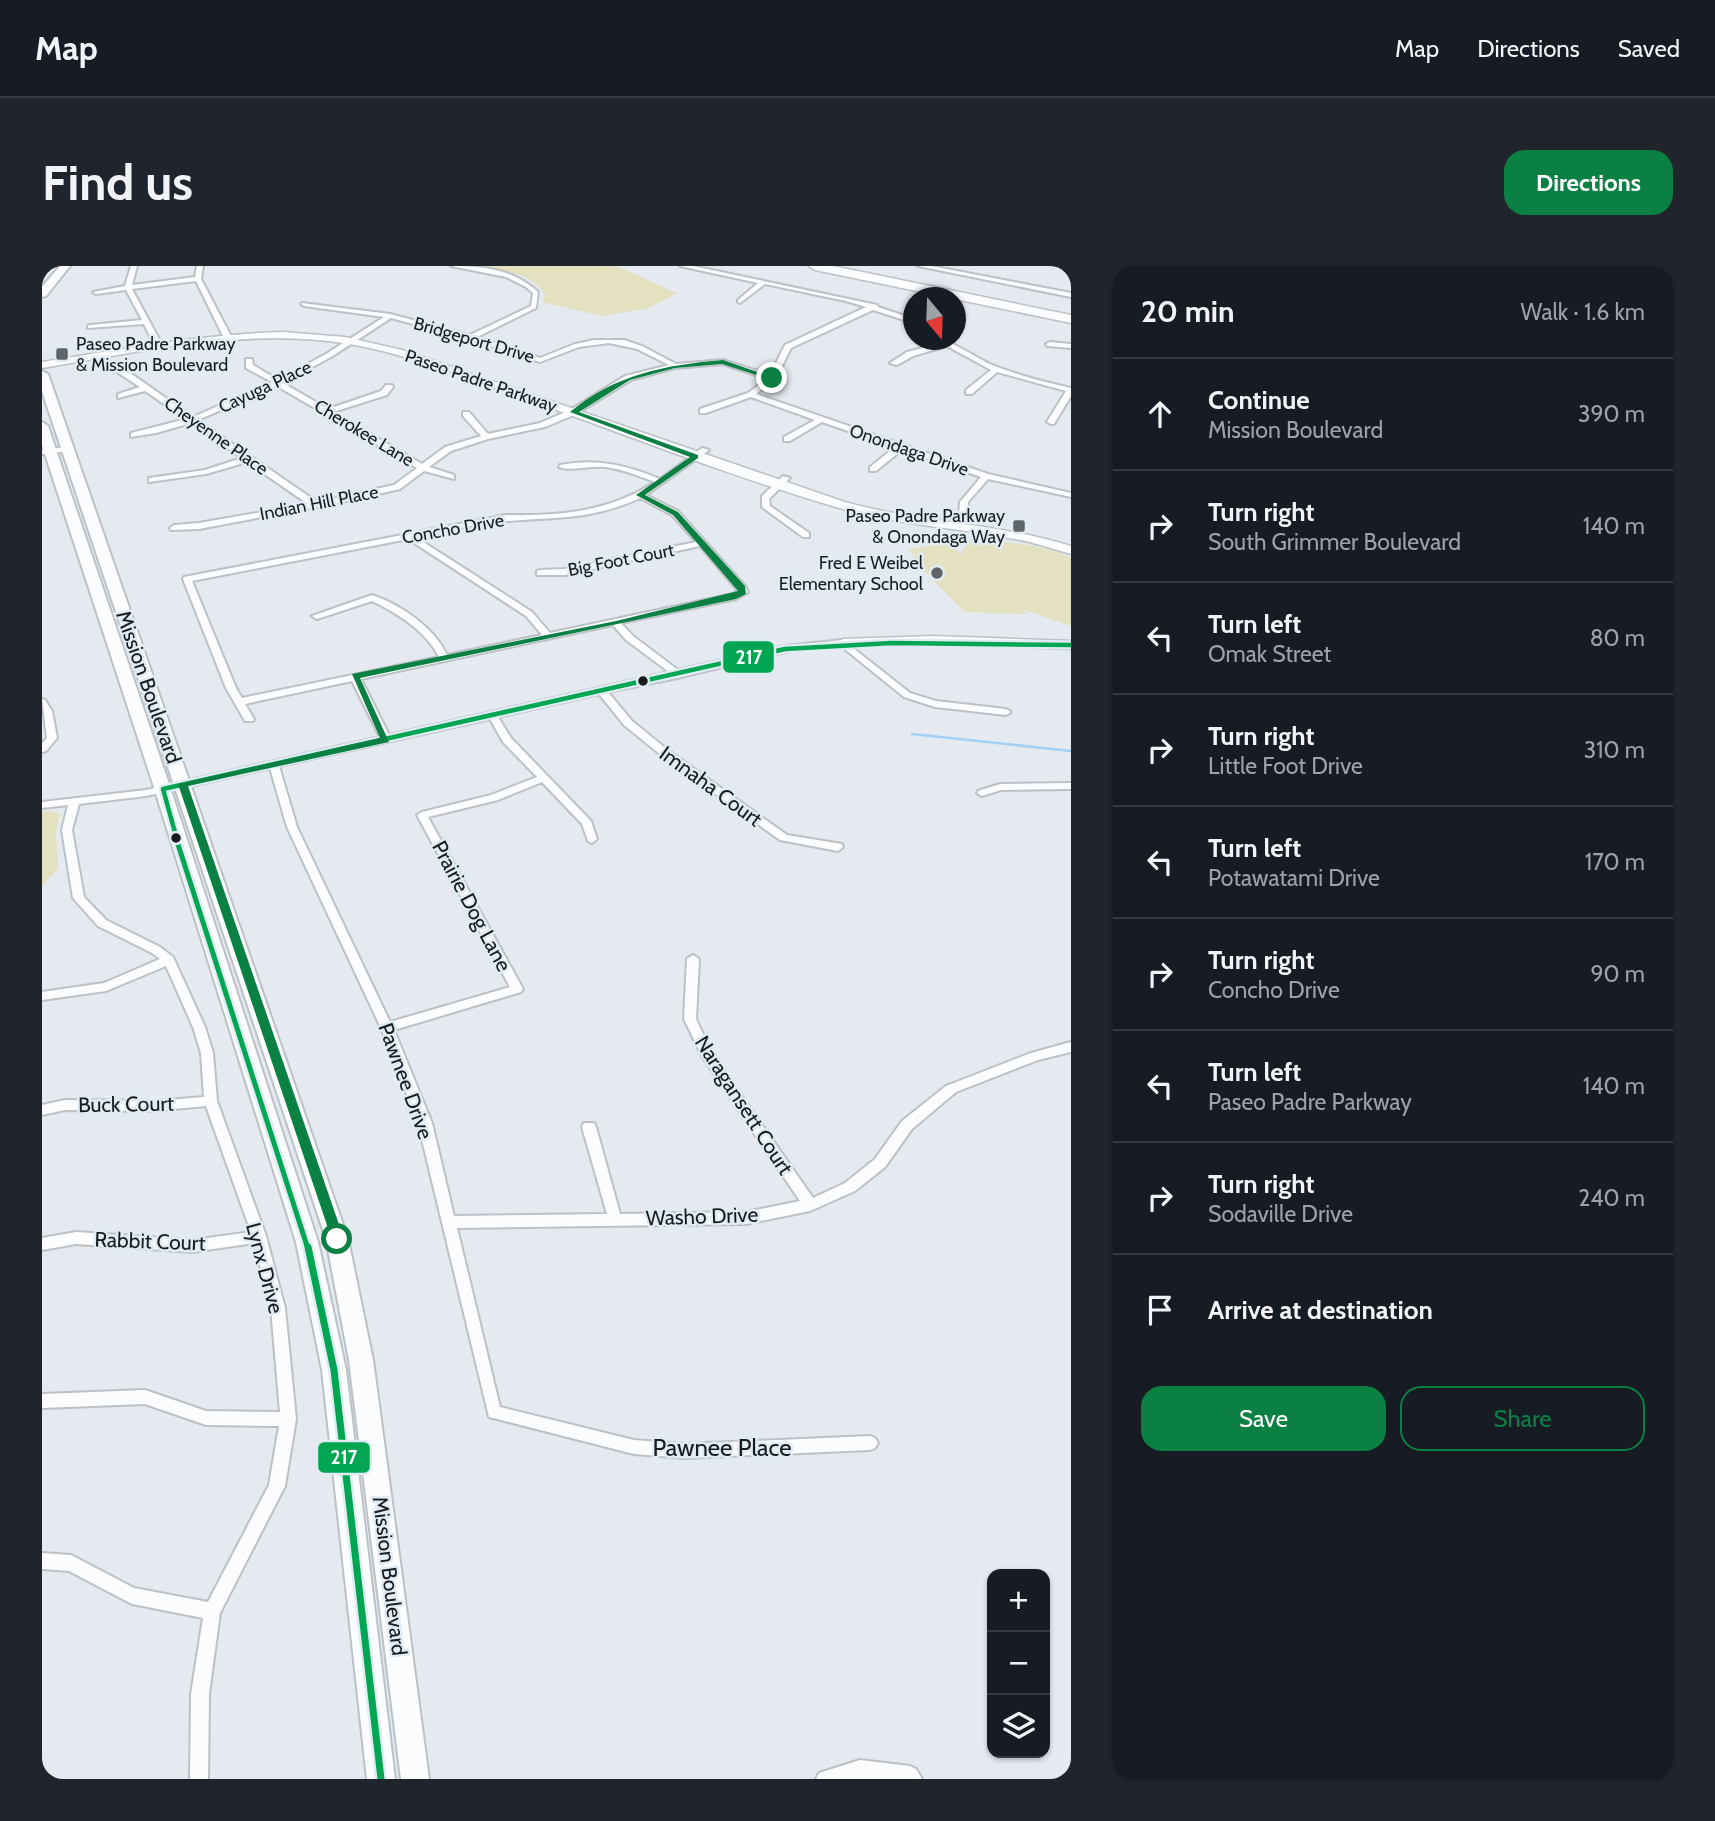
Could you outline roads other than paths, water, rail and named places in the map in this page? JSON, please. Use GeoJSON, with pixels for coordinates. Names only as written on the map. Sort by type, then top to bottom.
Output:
{"type":"FeatureCollection","features":[{"type":"Feature","properties":{"kind":"highway"},"geometry":{"type":"LineString","coordinates":[[815,266],[1071,319]]}},
{"type":"Feature","properties":{"kind":"highway"},"geometry":{"type":"LineString","coordinates":[[870,266],[1071,307]]}},
{"type":"Feature","properties":{"kind":"main road"},"geometry":{"type":"LineString","coordinates":[[42,294],[65,266]]}},
{"type":"Feature","properties":{"kind":"main road","name":"Paseo Padre Parkway"},"geometry":{"type":"LineString","coordinates":[[42,365],[227,335]]}},
{"type":"Feature","properties":{"kind":"main road","name":"Paseo Padre Parkway"},"geometry":{"type":"LineString","coordinates":[[42,359],[156,341],[227,335],[356,339],[578,409],[781,482],[870,506],[1017,536],[1071,551]]}},
{"type":"Feature","properties":{"kind":"main road","name":"Mission Boulevard"},"geometry":{"type":"LineString","coordinates":[[42,374],[173,786],[176,838],[307,1242],[334,1370],[380,1779]]}},
{"type":"Feature","properties":{"kind":"main road","name":"Mission Boulevard"},"geometry":{"type":"LineString","coordinates":[[42,426],[46,452],[173,786],[337,1239],[361,1360],[415,1779]]}},
{"type":"Feature","properties":{"kind":"main road","name":"Paseo Padre Parkway"},"geometry":{"type":"LineString","coordinates":[[961,524],[1021,528],[1071,541]]}},
{"type":"Feature","properties":{"kind":"main road"},"geometry":{"type":"LineString","coordinates":[[843,643],[933,640],[1071,645]]}},
{"type":"Feature","properties":{"kind":"street"},"geometry":{"type":"LineString","coordinates":[[134,266],[128,288],[156,341]]}},
{"type":"Feature","properties":{"kind":"street"},"geometry":{"type":"LineString","coordinates":[[200,266],[198,279],[227,335]]}},
{"type":"Feature","properties":{"kind":"street"},"geometry":{"type":"LineString","coordinates":[[454,266],[498,272],[525,281],[536,293],[534,307],[471,337]]}},
{"type":"Feature","properties":{"kind":"street"},"geometry":{"type":"LineString","coordinates":[[683,266],[875,306],[903,317]]}},
{"type":"Feature","properties":{"kind":"street"},"geometry":{"type":"LineString","coordinates":[[921,266],[944,268],[1071,295]]}},
{"type":"Feature","properties":{"kind":"street"},"geometry":{"type":"LineString","coordinates":[[96,292],[198,279]]}},
{"type":"Feature","properties":{"kind":"street"},"geometry":{"type":"LineString","coordinates":[[740,302],[764,282]]}},
{"type":"Feature","properties":{"kind":"street","name":"Bridgeport Drive"},"geometry":{"type":"LineString","coordinates":[[304,304],[390,316],[471,337],[540,360],[591,341],[613,341],[639,345],[675,366]]}},
{"type":"Feature","properties":{"kind":"street"},"geometry":{"type":"LineString","coordinates":[[703,411],[751,395],[772,378],[788,347],[875,306]]}},
{"type":"Feature","properties":{"kind":"street"},"geometry":{"type":"LineString","coordinates":[[356,339],[390,316]]}},
{"type":"Feature","properties":{"kind":"street"},"geometry":{"type":"LineString","coordinates":[[90,327],[146,322]]}},
{"type":"Feature","properties":{"kind":"street","name":"Cayuga Place"},"geometry":{"type":"LineString","coordinates":[[134,435],[192,420],[280,384],[356,339]]}},
{"type":"Feature","properties":{"kind":"street"},"geometry":{"type":"LineString","coordinates":[[1050,344],[1071,346]]}},
{"type":"Feature","properties":{"kind":"street"},"geometry":{"type":"LineString","coordinates":[[894,363],[922,350]]}},
{"type":"Feature","properties":{"kind":"street"},"geometry":{"type":"LineString","coordinates":[[959,350],[995,370],[1071,390],[1051,422]]}},
{"type":"Feature","properties":{"kind":"street","name":"Cherokee Lane"},"geometry":{"type":"LineString","coordinates":[[250,361],[249,366],[423,468],[451,477]]}},
{"type":"Feature","properties":{"kind":"street","name":"Indian Hill Place"},"geometry":{"type":"LineString","coordinates":[[174,528],[314,505],[397,487],[448,449],[485,436],[542,425],[578,409],[628,379],[675,366],[723,362],[772,378]]}},
{"type":"Feature","properties":{"kind":"street","name":"Cheyenne Place"},"geometry":{"type":"LineString","coordinates":[[117,369],[314,505]]}},
{"type":"Feature","properties":{"kind":"street"},"geometry":{"type":"LineString","coordinates":[[969,392],[995,370]]}},
{"type":"Feature","properties":{"kind":"street"},"geometry":{"type":"LineString","coordinates":[[329,411],[384,393],[390,387]]}},
{"type":"Feature","properties":{"kind":"street"},"geometry":{"type":"LineString","coordinates":[[121,396],[145,388]]}},
{"type":"Feature","properties":{"kind":"street","name":"Onondaga Drive"},"geometry":{"type":"LineString","coordinates":[[751,395],[986,476],[1071,495]]}},
{"type":"Feature","properties":{"kind":"street"},"geometry":{"type":"LineString","coordinates":[[466,414],[485,436]]}},
{"type":"Feature","properties":{"kind":"street"},"geometry":{"type":"LineString","coordinates":[[787,439],[820,420]]}},
{"type":"Feature","properties":{"kind":"street"},"geometry":{"type":"LineString","coordinates":[[873,469],[901,446]]}},
{"type":"Feature","properties":{"kind":"street"},"geometry":{"type":"LineString","coordinates":[[46,452],[67,449]]}},
{"type":"Feature","properties":{"kind":"street","name":"Concho Drive"},"geometry":{"type":"LineString","coordinates":[[239,702],[230,688],[187,579],[506,518],[548,519],[613,507],[640,495],[700,454]]}},
{"type":"Feature","properties":{"kind":"street"},"geometry":{"type":"LineString","coordinates":[[152,480],[206,472],[248,459]]}},
{"type":"Feature","properties":{"kind":"street"},"geometry":{"type":"LineString","coordinates":[[563,467],[582,463],[612,463],[659,481]]}},
{"type":"Feature","properties":{"kind":"street"},"geometry":{"type":"LineString","coordinates":[[961,524],[964,502],[986,476]]}},
{"type":"Feature","properties":{"kind":"street"},"geometry":{"type":"LineString","coordinates":[[781,482],[765,498],[766,507],[806,535]]}},
{"type":"Feature","properties":{"kind":"street"},"geometry":{"type":"LineString","coordinates":[[249,719],[239,702],[616,623],[736,596],[743,592],[675,513],[640,495]]}},
{"type":"Feature","properties":{"kind":"street"},"geometry":{"type":"LineString","coordinates":[[410,537],[529,614],[548,636]]}},
{"type":"Feature","properties":{"kind":"street","name":"Big Foot Court"},"geometry":{"type":"LineString","coordinates":[[540,573],[565,572],[702,543]]}},
{"type":"Feature","properties":{"kind":"street"},"geometry":{"type":"LineString","coordinates":[[317,616],[372,598],[384,603],[433,638],[444,658]]}},
{"type":"Feature","properties":{"kind":"street"},"geometry":{"type":"LineString","coordinates":[[616,623],[625,635],[665,662],[677,675]]}},
{"type":"Feature","properties":{"kind":"street"},"geometry":{"type":"LineString","coordinates":[[42,805],[74,803],[173,786],[603,692],[785,649],[843,643],[907,695],[934,704],[1006,712]]}},
{"type":"Feature","properties":{"kind":"street"},"geometry":{"type":"LineString","coordinates":[[355,676],[386,740]]}},
{"type":"Feature","properties":{"kind":"street","name":"Imnaha Court"},"geometry":{"type":"LineString","coordinates":[[603,692],[628,723],[665,753],[784,838],[838,848]]}},
{"type":"Feature","properties":{"kind":"street"},"geometry":{"type":"LineString","coordinates":[[42,702],[47,711],[52,738],[42,749]]}},
{"type":"Feature","properties":{"kind":"street"},"geometry":{"type":"LineString","coordinates":[[494,716],[507,740],[587,823],[592,839]]}},
{"type":"Feature","properties":{"kind":"street","name":"Pawnee Drive"},"geometry":{"type":"LineString","coordinates":[[274,765],[292,827],[387,1028],[425,1123],[494,1412]]}},
{"type":"Feature","properties":{"kind":"street","name":"Prairie Dog Lane"},"geometry":{"type":"LineString","coordinates":[[387,1028],[517,989],[422,815],[494,798],[543,778]]}},
{"type":"Feature","properties":{"kind":"street"},"geometry":{"type":"LineString","coordinates":[[982,793],[1000,787],[1071,786]]}},
{"type":"Feature","properties":{"kind":"street"},"geometry":{"type":"LineString","coordinates":[[42,996],[106,987],[169,960],[156,950],[102,923],[79,898],[67,830],[74,803]]}},
{"type":"Feature","properties":{"kind":"street","name":"Naragansett Court"},"geometry":{"type":"LineString","coordinates":[[693,959],[690,1019],[701,1043],[810,1205]]}},
{"type":"Feature","properties":{"kind":"street","name":"Lynx Drive"},"geometry":{"type":"LineString","coordinates":[[169,960],[199,1027],[207,1053],[211,1101],[259,1236],[278,1308],[288,1419],[277,1486],[212,1611],[200,1694],[199,1779]]}},
{"type":"Feature","properties":{"kind":"street","name":"Washo Drive"},"geometry":{"type":"LineString","coordinates":[[448,1222],[746,1217],[810,1205],[850,1187],[880,1163],[907,1125],[951,1089],[1035,1056],[1071,1047]]}},
{"type":"Feature","properties":{"kind":"street","name":"Buck Court"},"geometry":{"type":"LineString","coordinates":[[42,1110],[65,1105],[153,1106],[211,1101]]}},
{"type":"Feature","properties":{"kind":"street"},"geometry":{"type":"LineString","coordinates":[[589,1127],[614,1219]]}},
{"type":"Feature","properties":{"kind":"street","name":"Rabbit Court"},"geometry":{"type":"LineString","coordinates":[[42,1244],[76,1238],[193,1246],[259,1236]]}},
{"type":"Feature","properties":{"kind":"street"},"geometry":{"type":"LineString","coordinates":[[42,1401],[145,1397],[206,1418],[288,1419]]}},
{"type":"Feature","properties":{"kind":"street","name":"Pawnee Place"},"geometry":{"type":"LineString","coordinates":[[494,1412],[634,1447],[685,1451],[870,1443]]}},
{"type":"Feature","properties":{"kind":"street"},"geometry":{"type":"LineString","coordinates":[[42,1561],[71,1563],[132,1596],[212,1611]]}},
{"type":"Feature","properties":{"kind":"street"},"geometry":{"type":"LineString","coordinates":[[825,1779],[860,1769],[911,1775],[914,1779]]}},
{"type":"Feature","properties":{"kind":"waterway"},"geometry":{"type":"LineString","coordinates":[[912,734],[1071,751]]}},
{"type":"Feature","properties":{"kind":"place","name":"Paseo Padre Parkway & Mission Boulevard"},"geometry":{"type":"Point","coordinates":[62,354]}},
{"type":"Feature","properties":{"kind":"place","name":"Paseo Padre Parkway & Onondaga Way"},"geometry":{"type":"Point","coordinates":[1019,526]}},
{"type":"Feature","properties":{"kind":"place","name":"Fred E Weibel Elementary School"},"geometry":{"type":"Point","coordinates":[937,573]}}]}
